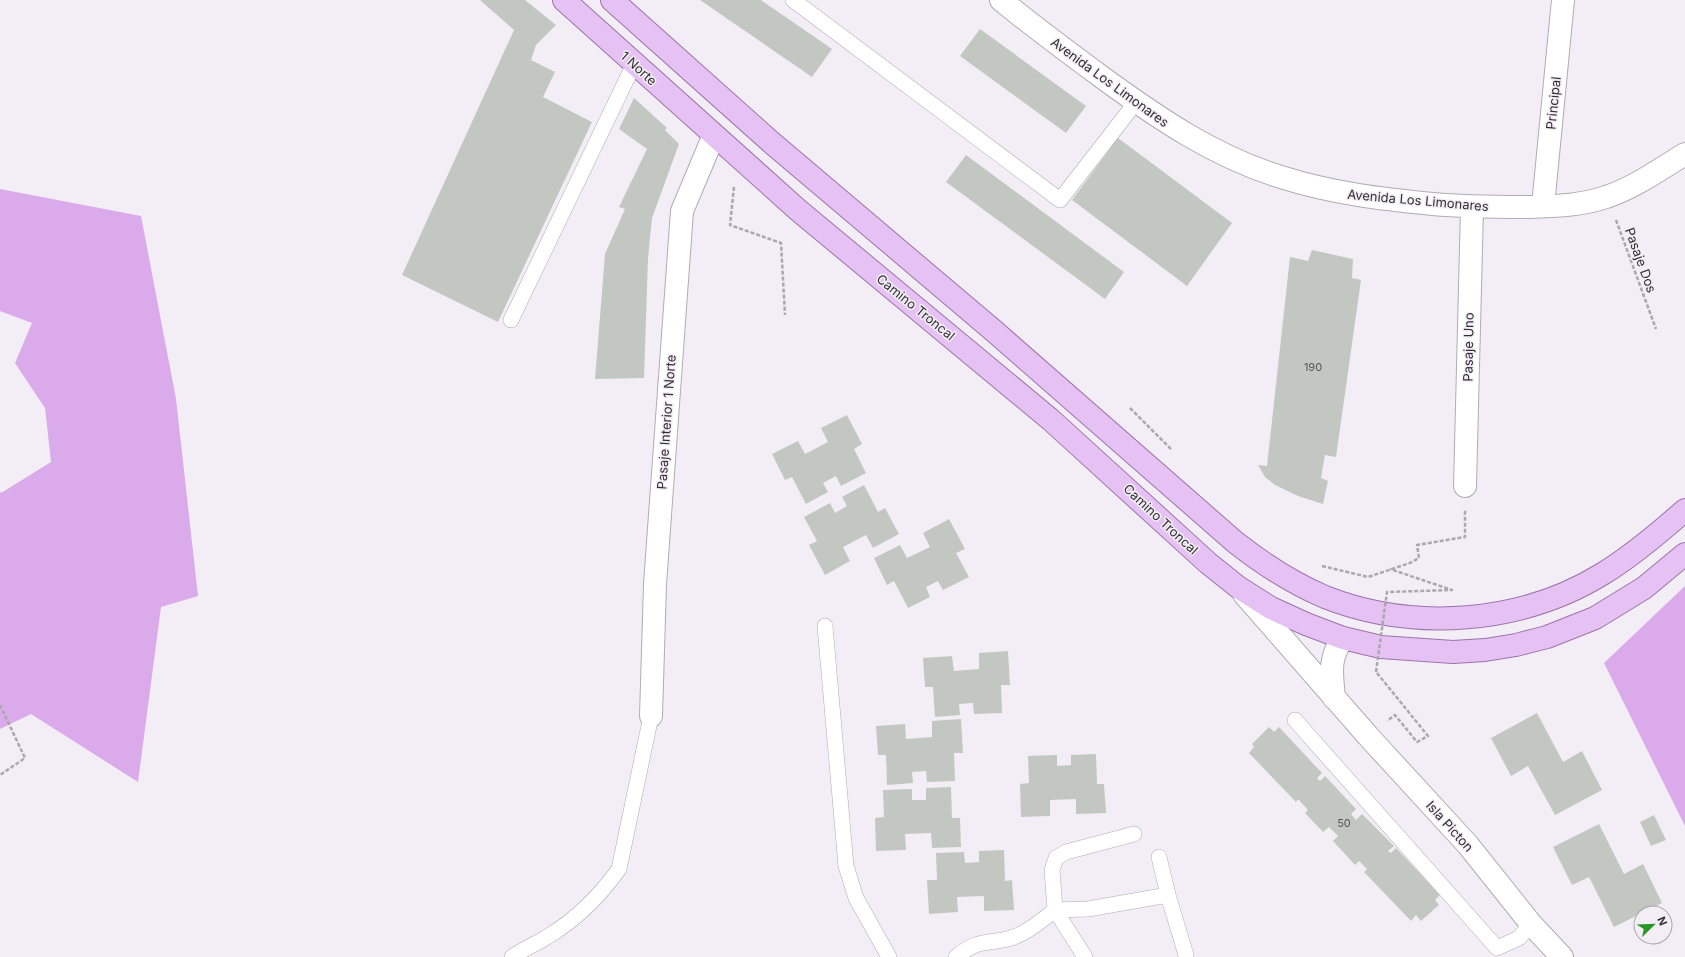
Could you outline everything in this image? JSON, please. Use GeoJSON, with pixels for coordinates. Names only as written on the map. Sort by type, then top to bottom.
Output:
{"type":"FeatureCollection","features":[{"type":"Feature","properties":{"kind":"main road","name":"1 Norte"},"geometry":{"type":"LineString","coordinates":[[564,0],[714,135]]}},
{"type":"Feature","properties":{"kind":"main road"},"geometry":{"type":"LineString","coordinates":[[612,0],[733,108],[994,331],[1235,542],[1263,564],[1293,582],[1325,597],[1358,608],[1393,615],[1428,618],[1464,618],[1522,608],[1564,593],[1604,574],[1650,542],[1685,510]]}},
{"type":"Feature","properties":{"kind":"main road","name":"Camino Troncal"},"geometry":{"type":"LineString","coordinates":[[714,135],[798,210],[1051,420],[1208,563],[1238,587],[1278,611],[1306,624],[1343,638],[1381,647],[1421,651],[1453,652],[1485,650],[1516,645],[1547,637],[1595,618],[1644,588],[1685,554]]}},
{"type":"Feature","properties":{"kind":"street","name":"Avenida Los Limonares"},"geometry":{"type":"LineString","coordinates":[[1001,0],[1038,31],[1169,125],[1205,145],[1241,162],[1279,177],[1323,189],[1366,198],[1472,208],[1565,206],[1607,197],[1627,188],[1685,154]]}},
{"type":"Feature","properties":{"kind":"street","name":"Principal"},"geometry":{"type":"LineString","coordinates":[[1543,206],[1563,0]]}},
{"type":"Feature","properties":{"kind":"street","name":"Pasaje Interior 1 Norte"},"geometry":{"type":"LineString","coordinates":[[650,716],[655,584],[682,211],[714,135]]}},
{"type":"Feature","properties":{"kind":"street","name":"Pasaje Uno"},"geometry":{"type":"LineString","coordinates":[[1465,486],[1472,208]]}},
{"type":"Feature","properties":{"kind":"street","name":"Isla Picton"},"geometry":{"type":"LineString","coordinates":[[1238,587],[1334,698],[1468,845],[1531,924],[1562,957]]}},
{"type":"Feature","properties":{"kind":"street"},"geometry":{"type":"LineString","coordinates":[[1334,698],[1331,664],[1336,648],[1343,638]]}},
{"type":"Feature","properties":{"kind":"lane"},"geometry":{"type":"LineString","coordinates":[[793,0],[1060,200],[1136,102]]}},
{"type":"Feature","properties":{"kind":"lane"},"geometry":{"type":"LineString","coordinates":[[511,320],[634,64]]}},
{"type":"Feature","properties":{"kind":"lane"},"geometry":{"type":"LineString","coordinates":[[825,626],[846,866],[856,898],[889,957]]}},
{"type":"Feature","properties":{"kind":"lane"},"geometry":{"type":"LineString","coordinates":[[512,957],[568,924],[592,903],[620,869],[650,716]]}},
{"type":"Feature","properties":{"kind":"lane"},"geometry":{"type":"LineString","coordinates":[[1296,720],[1497,948],[1520,938],[1531,924]]}},
{"type":"Feature","properties":{"kind":"lane"},"geometry":{"type":"LineString","coordinates":[[1085,957],[1055,910],[1052,870],[1056,858],[1066,852],[1134,834]]}},
{"type":"Feature","properties":{"kind":"lane"},"geometry":{"type":"LineString","coordinates":[[1159,857],[1168,895],[1186,955]]}},
{"type":"Feature","properties":{"kind":"lane"},"geometry":{"type":"LineString","coordinates":[[956,957],[968,948],[979,943],[1011,938],[1036,925],[1055,910],[1088,909],[1168,895]]}},
{"type":"Feature","properties":{"kind":"path"},"geometry":{"type":"LineString","coordinates":[[738,157],[730,225],[781,243],[785,315]]}},
{"type":"Feature","properties":{"kind":"path","name":"Pasaje Dos"},"geometry":{"type":"LineString","coordinates":[[1607,197],[1656,329]]}},
{"type":"Feature","properties":{"kind":"path"},"geometry":{"type":"LineString","coordinates":[[1130,408],[1173,451]]}},
{"type":"Feature","properties":{"kind":"path"},"geometry":{"type":"LineString","coordinates":[[1320,565],[1368,577],[1410,563],[1419,558],[1417,545],[1465,538],[1465,486]]}},
{"type":"Feature","properties":{"kind":"path"},"geometry":{"type":"LineString","coordinates":[[1368,736],[1395,715],[1417,742],[1428,736],[1376,672],[1387,592],[1452,590],[1390,569]]}},
{"type":"Feature","properties":{"kind":"path"},"geometry":{"type":"LineString","coordinates":[[0,705],[25,758],[0,775]]}},
{"type":"Feature","properties":{"kind":"shaded area"},"geometry":{"type":"Polygon","coordinates":[[[0,189],[141,216],[176,399],[198,596],[161,607],[138,782],[31,714],[0,729],[0,491],[1,493],[51,462],[45,408],[15,363],[32,323],[0,311],[0,189]]]}},
{"type":"Feature","properties":{"kind":"shaded area"},"geometry":{"type":"Polygon","coordinates":[[[1685,586],[1685,826],[1604,663],[1685,586]]]}},
{"type":"Feature","properties":{"kind":"building"},"geometry":{"type":"Polygon","coordinates":[[[480,0],[525,0],[556,25],[536,45],[531,60],[555,72],[543,97],[592,122],[498,322],[402,275],[514,30],[480,0]]]}},
{"type":"Feature","properties":{"kind":"building"},"geometry":{"type":"Polygon","coordinates":[[[700,0],[761,0],[832,49],[812,77],[700,0]]]}},
{"type":"Feature","properties":{"kind":"building"},"geometry":{"type":"Polygon","coordinates":[[[980,29],[1086,106],[1066,133],[960,56],[980,29]]]}},
{"type":"Feature","properties":{"kind":"building"},"geometry":{"type":"Polygon","coordinates":[[[634,98],[667,128],[665,130],[679,144],[652,218],[648,258],[644,378],[595,379],[605,254],[625,209],[619,207],[647,149],[619,129],[634,98]]]}},
{"type":"Feature","properties":{"kind":"building"},"geometry":{"type":"Polygon","coordinates":[[[1118,138],[1232,223],[1187,286],[1072,200],[1118,138]]]}},
{"type":"Feature","properties":{"kind":"building"},"geometry":{"type":"Polygon","coordinates":[[[966,155],[1124,272],[1105,299],[946,182],[966,155]]]}},
{"type":"Feature","properties":{"kind":"building"},"geometry":{"type":"Polygon","coordinates":[[[1312,250],[1353,259],[1352,278],[1361,280],[1336,457],[1325,455],[1321,478],[1328,481],[1323,504],[1298,496],[1275,485],[1265,477],[1258,465],[1267,466],[1290,257],[1308,261],[1312,250]]]}},
{"type":"Feature","properties":{"kind":"building"},"geometry":{"type":"Polygon","coordinates":[[[847,415],[862,444],[854,449],[866,473],[841,486],[836,476],[823,483],[828,492],[806,504],[792,477],[785,480],[772,454],[798,441],[805,454],[828,442],[821,428],[847,415]]]}},
{"type":"Feature","properties":{"kind":"building"},"geometry":{"type":"Polygon","coordinates":[[[864,485],[878,512],[885,508],[899,534],[873,548],[866,535],[843,547],[850,561],[825,575],[809,545],[817,541],[804,517],[830,503],[835,513],[847,506],[842,497],[864,485]]]}},
{"type":"Feature","properties":{"kind":"building"},"geometry":{"type":"Polygon","coordinates":[[[949,519],[965,549],[956,553],[969,577],[943,590],[938,581],[926,587],[930,597],[908,608],[894,581],[887,585],[874,558],[900,545],[907,558],[930,547],[923,533],[949,519]]]}},
{"type":"Feature","properties":{"kind":"building"},"geometry":{"type":"Polygon","coordinates":[[[1008,651],[1010,685],[1001,685],[1002,713],[974,714],[973,703],[959,704],[960,715],[935,717],[933,687],[925,687],[923,658],[952,656],[954,671],[979,669],[979,653],[1008,651]]]}},
{"type":"Feature","properties":{"kind":"building"},"geometry":{"type":"Polygon","coordinates":[[[1537,713],[1563,762],[1582,751],[1602,790],[1555,815],[1528,766],[1511,776],[1491,738],[1537,713]]]}},
{"type":"Feature","properties":{"kind":"building"},"geometry":{"type":"Polygon","coordinates":[[[961,719],[963,753],[954,753],[955,781],[927,782],[926,771],[912,772],[913,783],[887,785],[886,755],[878,755],[876,726],[905,724],[906,739],[932,737],[932,721],[961,719]]]}},
{"type":"Feature","properties":{"kind":"building"},"geometry":{"type":"Polygon","coordinates":[[[1269,727],[1274,732],[1279,727],[1322,773],[1317,778],[1320,781],[1325,776],[1356,809],[1351,814],[1356,820],[1362,814],[1394,846],[1388,851],[1391,853],[1396,848],[1440,895],[1435,900],[1439,905],[1421,921],[1416,915],[1411,921],[1364,872],[1367,869],[1359,861],[1355,865],[1333,841],[1338,836],[1329,827],[1323,832],[1305,813],[1308,810],[1298,799],[1296,802],[1249,753],[1254,747],[1252,744],[1269,727]]]}},
{"type":"Feature","properties":{"kind":"building"},"geometry":{"type":"Polygon","coordinates":[[[1096,754],[1097,784],[1104,784],[1106,813],[1076,814],[1076,799],[1050,800],[1050,816],[1021,817],[1020,784],[1029,783],[1028,756],[1057,755],[1057,766],[1071,765],[1071,755],[1096,754]]]}},
{"type":"Feature","properties":{"kind":"building"},"geometry":{"type":"Polygon","coordinates":[[[951,787],[952,818],[960,818],[961,847],[932,848],[931,833],[905,834],[906,850],[876,851],[875,818],[884,817],[883,790],[912,789],[912,800],[926,800],[926,788],[951,787]]]}},
{"type":"Feature","properties":{"kind":"building"},"geometry":{"type":"Polygon","coordinates":[[[1654,815],[1666,840],[1651,846],[1640,822],[1654,815]]]}},
{"type":"Feature","properties":{"kind":"building"},"geometry":{"type":"Polygon","coordinates":[[[1599,824],[1624,874],[1643,864],[1662,903],[1658,905],[1633,905],[1633,918],[1614,927],[1589,877],[1572,885],[1553,847],[1599,824]]]}},
{"type":"Feature","properties":{"kind":"building"},"geometry":{"type":"Polygon","coordinates":[[[1004,850],[1005,881],[1012,880],[1014,910],[984,911],[984,896],[957,897],[958,912],[929,914],[927,880],[937,880],[936,853],[964,852],[965,863],[979,862],[979,851],[1004,850]]]}}]}
